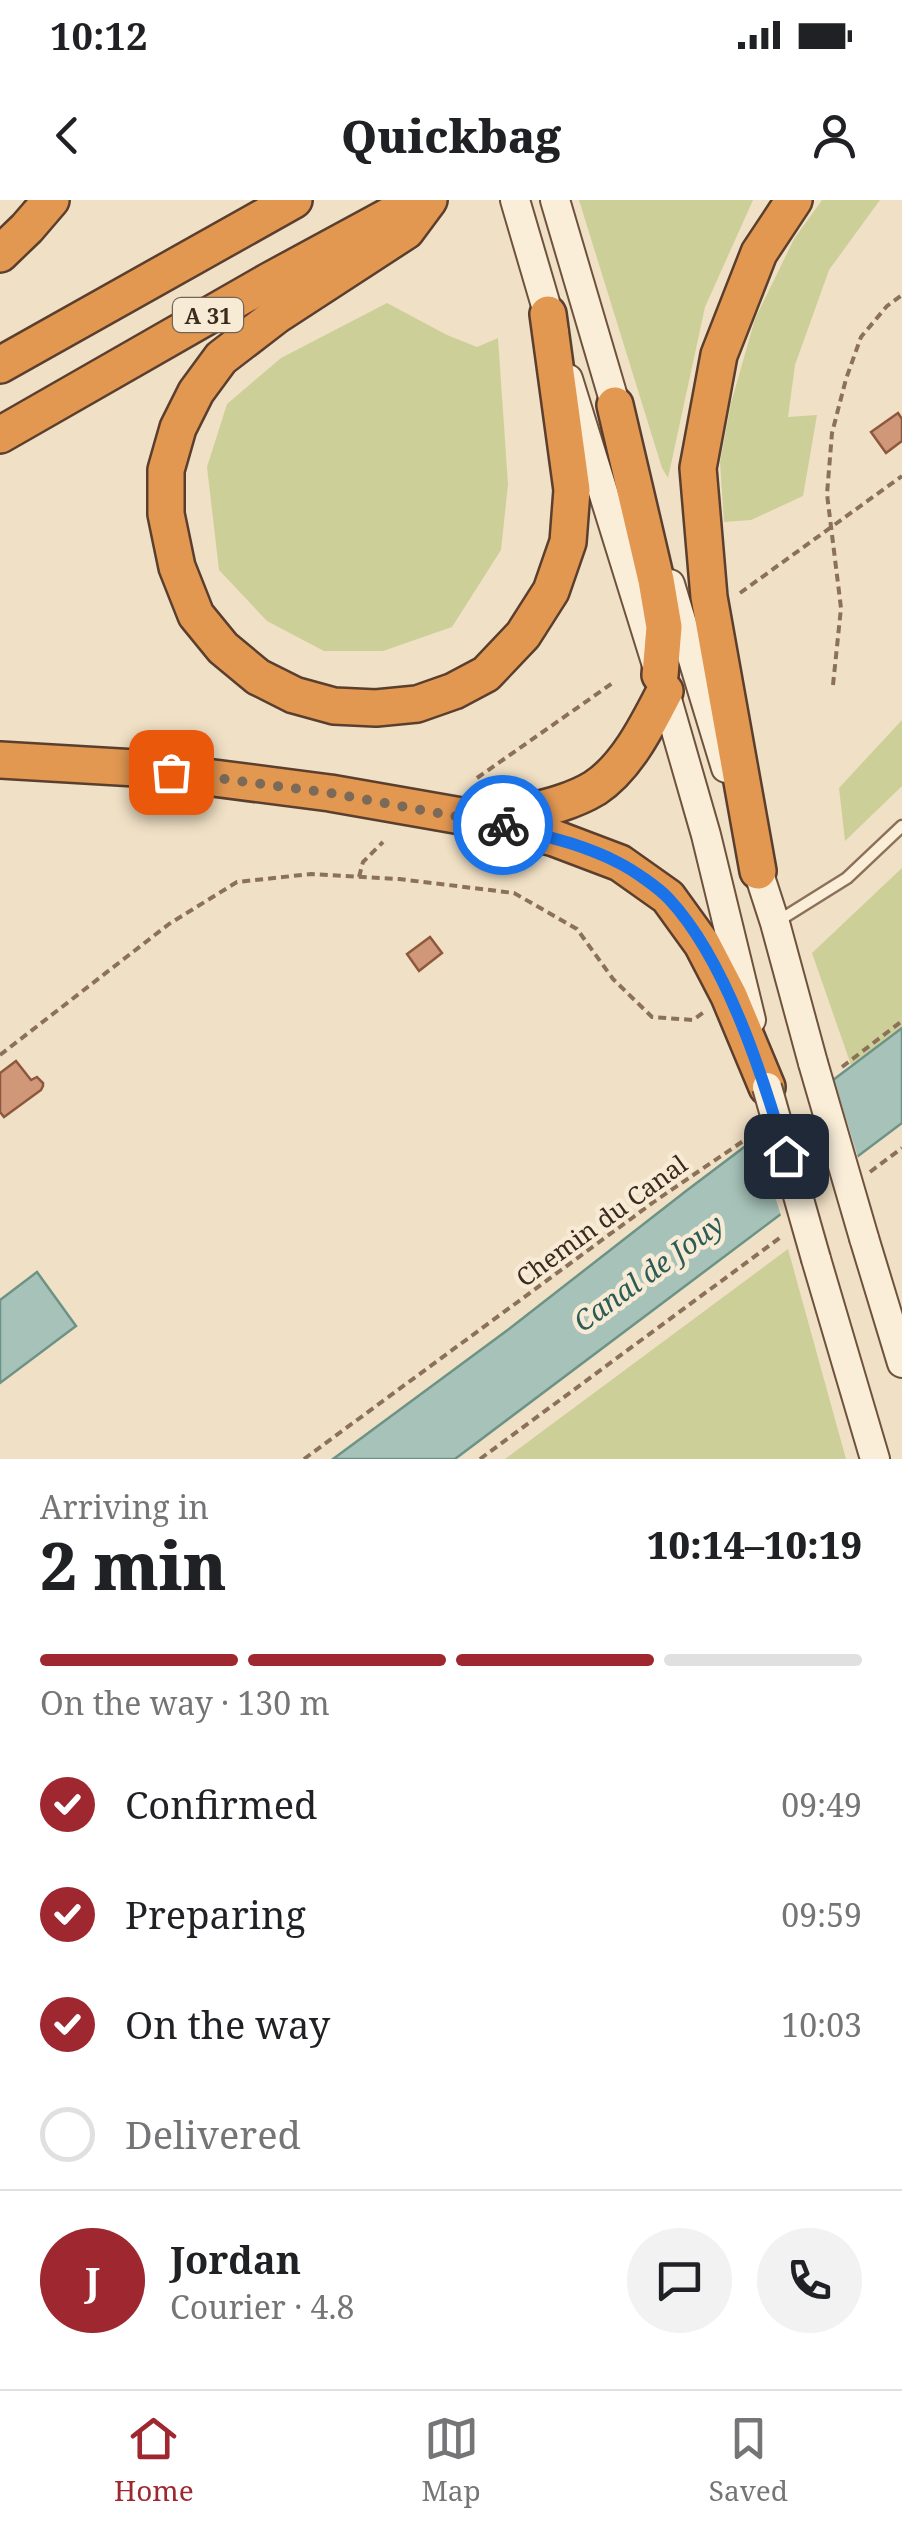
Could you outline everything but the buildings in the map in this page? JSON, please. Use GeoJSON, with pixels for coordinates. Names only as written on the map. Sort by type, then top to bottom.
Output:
{"type":"FeatureCollection","features":[{"type":"Feature","properties":{"kind":"highway"},"geometry":{"type":"LineString","coordinates":[[0,254],[51,200]]}},
{"type":"Feature","properties":{"kind":"highway"},"geometry":{"type":"LineString","coordinates":[[0,362],[199,224],[244,200]]}},
{"type":"Feature","properties":{"kind":"highway","name":"A 31"},"geometry":{"type":"LineString","coordinates":[[0,362],[294,200]]}},
{"type":"Feature","properties":{"kind":"highway","name":"A 31"},"geometry":{"type":"LineString","coordinates":[[0,435],[268,280],[418,200]]}},
{"type":"Feature","properties":{"kind":"highway"},"geometry":{"type":"LineString","coordinates":[[429,200],[406,231],[277,314],[221,358],[196,392],[178,428],[166,470],[166,514],[177,567],[196,614],[224,648],[258,676],[294,695],[334,706],[376,708],[417,704],[486,674],[523,635],[551,591],[568,542],[572,490],[548,314]]}},
{"type":"Feature","properties":{"kind":"highway"},"geometry":{"type":"LineString","coordinates":[[758,871],[708,597],[698,468],[719,355],[759,253],[794,200]]}},
{"type":"Feature","properties":{"kind":"highway"},"geometry":{"type":"LineString","coordinates":[[520,814],[563,803],[596,787],[630,753],[663,683],[664,627],[616,406]]}},
{"type":"Feature","properties":{"kind":"highway"},"geometry":{"type":"LineString","coordinates":[[0,760],[136,768],[294,788],[484,820],[554,838],[620,863],[668,897],[702,944],[729,996],[767,1087]]}},
{"type":"Feature","properties":{"kind":"main road"},"geometry":{"type":"LineString","coordinates":[[515,200],[715,864],[767,1087],[875,1459]]}},
{"type":"Feature","properties":{"kind":"main road"},"geometry":{"type":"LineString","coordinates":[[554,200],[774,923],[902,1363]]}},
{"type":"Feature","properties":{"kind":"lane"},"geometry":{"type":"LineString","coordinates":[[774,923],[847,878],[902,826]]}},
{"type":"Feature","properties":{"kind":"path"},"geometry":{"type":"LineString","coordinates":[[833,686],[841,608],[827,494],[832,433],[862,336],[902,294]]}},
{"type":"Feature","properties":{"kind":"path"},"geometry":{"type":"LineString","coordinates":[[740,593],[902,476]]}},
{"type":"Feature","properties":{"kind":"path"},"geometry":{"type":"LineString","coordinates":[[477,778],[614,682]]}},
{"type":"Feature","properties":{"kind":"path"},"geometry":{"type":"LineString","coordinates":[[359,877],[363,862],[383,842]]}},
{"type":"Feature","properties":{"kind":"path"},"geometry":{"type":"LineString","coordinates":[[0,1054],[169,924],[237,882],[312,874],[514,893],[577,929],[613,979],[652,1018],[693,1020],[729,996]]}},
{"type":"Feature","properties":{"kind":"path"},"geometry":{"type":"LineString","coordinates":[[842,1067],[902,1022]]}},
{"type":"Feature","properties":{"kind":"path","name":"Chemin du Canal"},"geometry":{"type":"LineString","coordinates":[[304,1459],[655,1201],[757,1131]]}},
{"type":"Feature","properties":{"kind":"path"},"geometry":{"type":"LineString","coordinates":[[857,1181],[902,1148]]}},
{"type":"Feature","properties":{"kind":"path"},"geometry":{"type":"LineString","coordinates":[[480,1459],[780,1238]]}},
{"type":"Feature","properties":{"kind":"green space"},"geometry":{"type":"Polygon","coordinates":[[[579,200],[753,200],[705,307],[668,478],[662,468],[579,200]]]}},
{"type":"Feature","properties":{"kind":"green space"},"geometry":{"type":"Polygon","coordinates":[[[822,200],[880,200],[829,270],[795,365],[788,417],[817,415],[803,496],[751,520],[724,522],[720,462],[731,403],[755,319],[794,239],[822,200]]]}},
{"type":"Feature","properties":{"kind":"green space"},"geometry":{"type":"Polygon","coordinates":[[[387,303],[477,347],[498,338],[508,484],[501,550],[452,627],[383,651],[324,651],[267,621],[219,570],[207,467],[227,404],[281,358],[387,303]]]}},
{"type":"Feature","properties":{"kind":"green space"},"geometry":{"type":"Polygon","coordinates":[[[902,720],[902,786],[845,841],[839,788],[902,720]]]}},
{"type":"Feature","properties":{"kind":"green space"},"geometry":{"type":"Polygon","coordinates":[[[902,868],[902,1028],[851,1065],[812,953],[902,868]]]}},
{"type":"Feature","properties":{"kind":"green space"},"geometry":{"type":"Polygon","coordinates":[[[788,1249],[846,1459],[505,1459],[788,1249]]]}},
{"type":"Feature","properties":{"kind":"water","name":"Canal de Jouy"},"geometry":{"type":"Polygon","coordinates":[[[902,1028],[902,1123],[455,1459],[333,1459],[509,1329],[902,1028]]]}},
{"type":"Feature","properties":{"kind":"water"},"geometry":{"type":"Polygon","coordinates":[[[37,1272],[76,1326],[0,1383],[0,1300],[37,1272]]]}},
{"type":"Feature","properties":{"kind":"pier"},"geometry":{"type":"Polygon","coordinates":[[[832,1073],[859,1161],[782,1219],[755,1132],[832,1073]]]}},
{"type":"Feature","properties":{"kind":"way so far"},"geometry":{"type":"LineString","coordinates":[[171,772],[330,793],[503,825]]}},
{"type":"Feature","properties":{"kind":"route"},"geometry":{"type":"LineString","coordinates":[[503,825],[554,838],[620,863],[668,897],[702,944],[729,996],[767,1087],[786,1156]]}}]}
